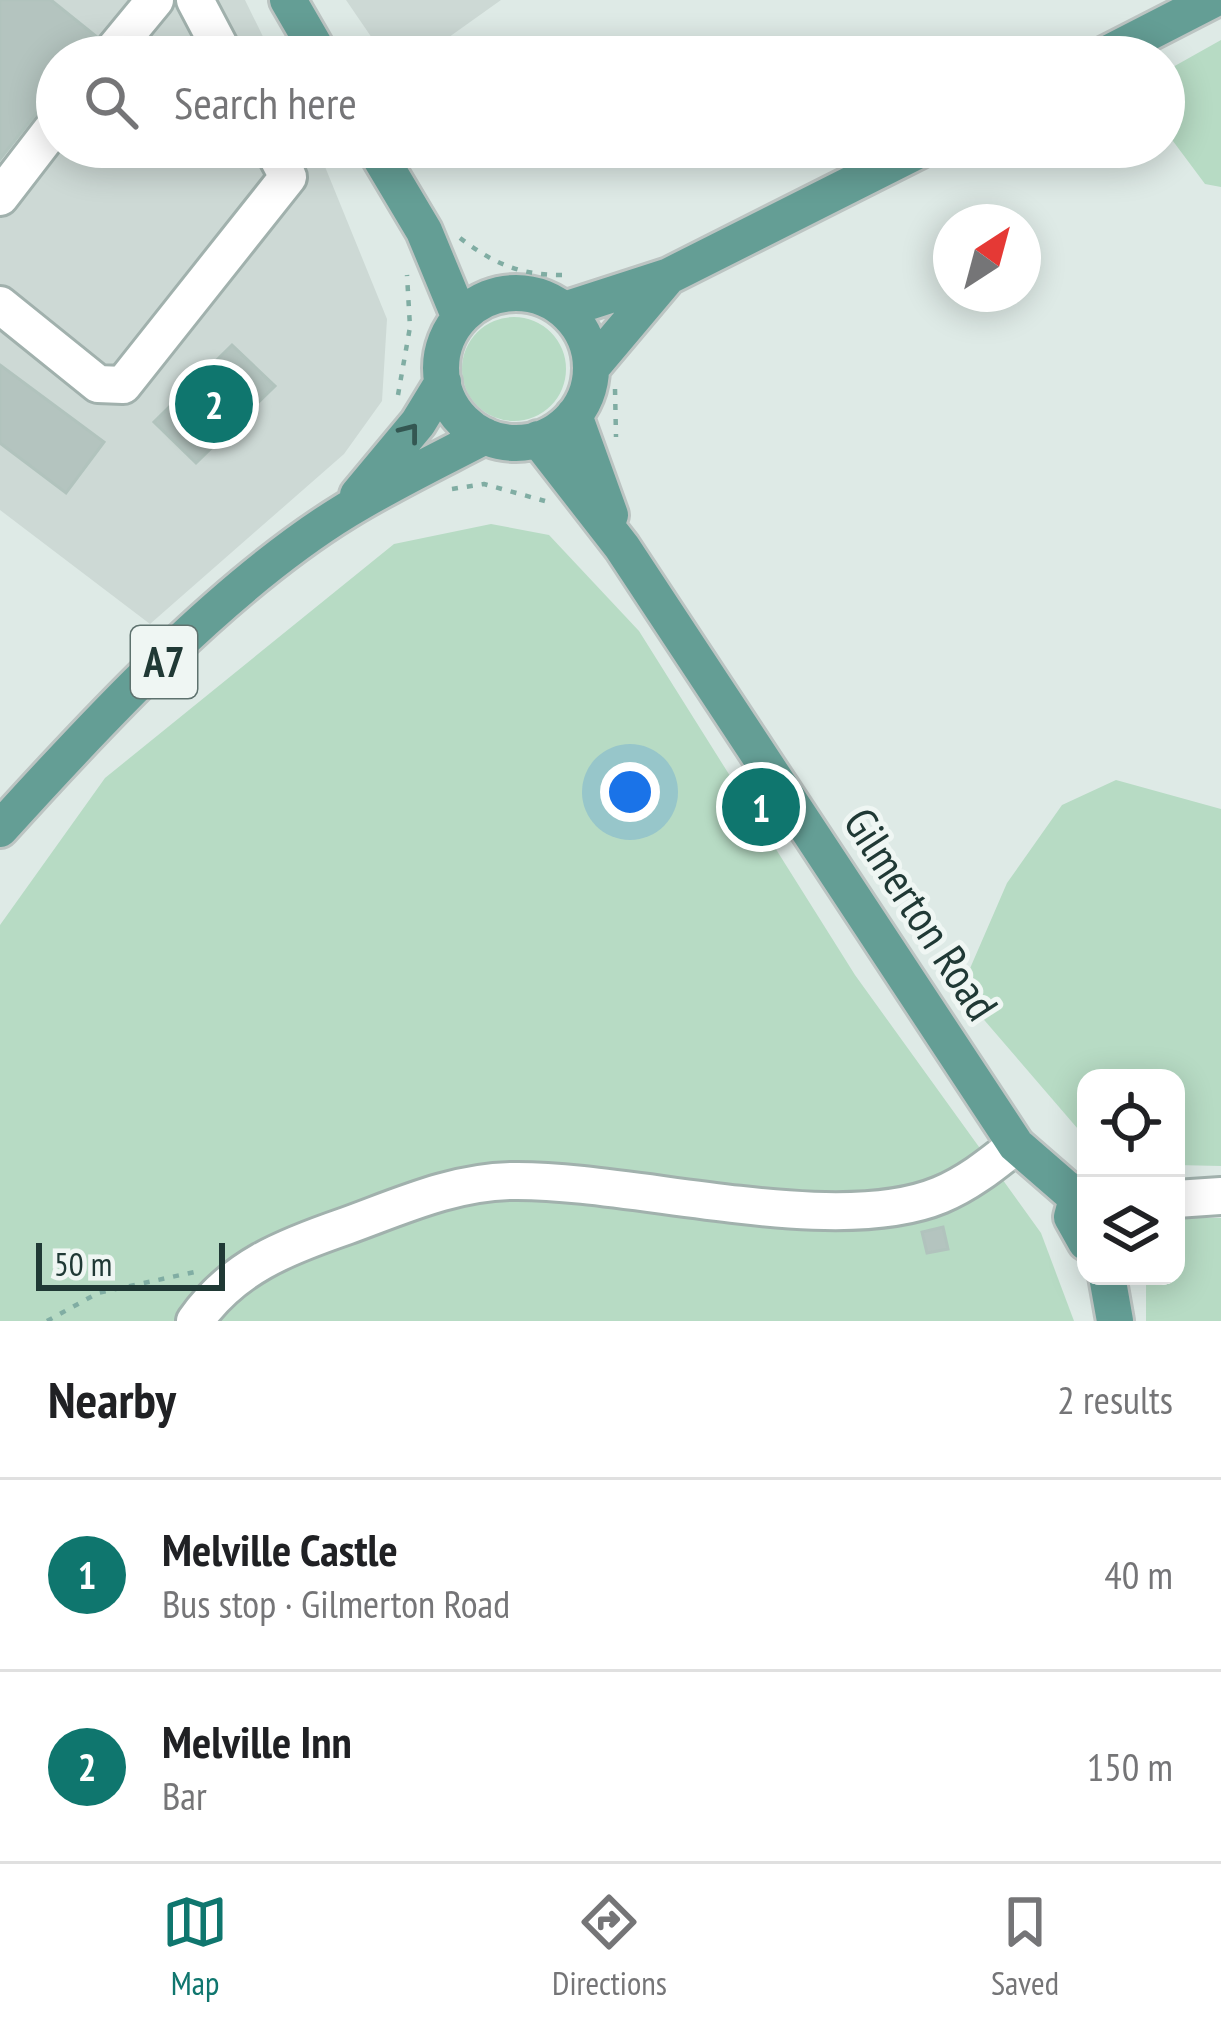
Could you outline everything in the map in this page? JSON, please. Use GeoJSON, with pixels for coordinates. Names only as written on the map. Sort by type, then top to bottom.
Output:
{"type":"FeatureCollection","features":[{"type":"Feature","properties":{"kind":"main road"},"geometry":{"type":"LineString","coordinates":[[288,0],[309,36]]}},
{"type":"Feature","properties":{"kind":"main road"},"geometry":{"type":"LineString","coordinates":[[1142,36],[1212,0]]}},
{"type":"Feature","properties":{"kind":"main road"},"geometry":{"type":"LineString","coordinates":[[390,168],[496,296]]}},
{"type":"Feature","properties":{"kind":"main road"},"geometry":{"type":"LineString","coordinates":[[564,310],[669,276],[883,168]]}},
{"type":"Feature","properties":{"kind":"main road"},"geometry":{"type":"LineString","coordinates":[[438,231],[460,318]]}},
{"type":"Feature","properties":{"kind":"main road"},"geometry":{"type":"LineString","coordinates":[[603,377],[564,310],[532,294],[496,296],[460,318],[444,349],[447,400],[485,436],[511,442],[538,439],[574,415],[586,393],[603,377],[669,276]]}},
{"type":"Feature","properties":{"kind":"main road","name":"A7"},"geometry":{"type":"LineString","coordinates":[[413,455],[443,382]]}},
{"type":"Feature","properties":{"kind":"main road","name":"Gilmerton Road"},"geometry":{"type":"LineString","coordinates":[[574,415],[622,547]]}},
{"type":"Feature","properties":{"kind":"main road","name":"A7"},"geometry":{"type":"LineString","coordinates":[[0,830],[97,723],[269,567],[413,455],[485,436]]}},
{"type":"Feature","properties":{"kind":"main road","name":"Gilmerton Road"},"geometry":{"type":"LineString","coordinates":[[538,439],[622,547],[1016,1145],[1077,1191]]}},
{"type":"Feature","properties":{"kind":"main road"},"geometry":{"type":"LineString","coordinates":[[1109,1285],[1115,1321]]}},
{"type":"Feature","properties":{"kind":"street"},"geometry":{"type":"LineString","coordinates":[[195,0],[214,36]]}},
{"type":"Feature","properties":{"kind":"street"},"geometry":{"type":"LineString","coordinates":[[123,36],[148,2]]}},
{"type":"Feature","properties":{"kind":"street"},"geometry":{"type":"LineString","coordinates":[[0,197],[36,150]]}},
{"type":"Feature","properties":{"kind":"street"},"geometry":{"type":"LineString","coordinates":[[0,305],[98,384],[123,385],[288,177],[283,168]]}},
{"type":"Feature","properties":{"kind":"street"},"geometry":{"type":"LineString","coordinates":[[194,1321],[215,1292],[246,1268],[300,1240],[460,1185],[515,1180],[830,1210],[891,1207],[937,1197],[976,1177],[1016,1145]]}},
{"type":"Feature","properties":{"kind":"street"},"geometry":{"type":"LineString","coordinates":[[1185,1198],[1221,1196]]}},
{"type":"Feature","properties":{"kind":"path"},"geometry":{"type":"LineString","coordinates":[[438,231],[503,267],[532,276],[594,270],[612,295]]}},
{"type":"Feature","properties":{"kind":"path"},"geometry":{"type":"LineString","coordinates":[[406,271],[410,327],[391,426],[440,491],[484,484],[533,493],[549,502]]}},
{"type":"Feature","properties":{"kind":"path"},"geometry":{"type":"LineString","coordinates":[[603,377],[617,440]]}},
{"type":"Feature","properties":{"kind":"path"},"geometry":{"type":"LineString","coordinates":[[47,1321],[98,1294],[189,1271],[246,1268]]}},
{"type":"Feature","properties":{"kind":"shaded area"},"geometry":{"type":"Polygon","coordinates":[[[0,0],[245,0],[263,36],[36,36],[36,168],[326,168],[387,319],[382,401],[344,454],[150,624],[0,510],[0,0]]]}},
{"type":"Feature","properties":{"kind":"shaded area"},"geometry":{"type":"Polygon","coordinates":[[[346,0],[501,0],[450,36],[371,36],[346,0]]]}},
{"type":"Feature","properties":{"kind":"green space"},"geometry":{"type":"Polygon","coordinates":[[[1221,40],[1221,187],[1205,184],[1185,157],[1185,60],[1221,40]]]}},
{"type":"Feature","properties":{"kind":"green space"},"geometry":{"type":"Polygon","coordinates":[[[514,317],[534,321],[551,332],[562,349],[566,369],[562,389],[551,406],[534,417],[514,421],[494,417],[477,406],[466,389],[462,369],[466,349],[477,332],[494,321],[514,317]]]}},
{"type":"Feature","properties":{"kind":"green space"},"geometry":{"type":"Polygon","coordinates":[[[491,524],[549,535],[639,631],[855,975],[1041,1233],[1074,1321],[0,1321],[0,925],[105,778],[394,544],[491,524]]]}},
{"type":"Feature","properties":{"kind":"green space"},"geometry":{"type":"Polygon","coordinates":[[[1116,780],[1221,809],[1221,1166],[1185,1165],[1185,1069],[1077,1069],[1077,1128],[973,1007],[968,973],[1007,883],[1062,805],[1116,780]]]}},
{"type":"Feature","properties":{"kind":"green space"},"geometry":{"type":"Polygon","coordinates":[[[1185,1218],[1221,1218],[1221,1321],[1146,1321],[1146,1285],[1185,1285],[1185,1218]]]}},
{"type":"Feature","properties":{"kind":"building"},"geometry":{"type":"Polygon","coordinates":[[[0,0],[51,0],[96,36],[36,36],[36,114],[0,159],[0,0]]]}},
{"type":"Feature","properties":{"kind":"building"},"geometry":{"type":"Polygon","coordinates":[[[232,345],[275,386],[196,463],[154,422],[232,345]]]}},
{"type":"Feature","properties":{"kind":"building"},"geometry":{"type":"Polygon","coordinates":[[[0,365],[104,442],[66,493],[0,443],[0,365]]]}},
{"type":"Feature","properties":{"kind":"building"},"geometry":{"type":"Polygon","coordinates":[[[943,1227],[948,1249],[927,1253],[922,1232],[943,1227]]]}},
{"type":"Feature","properties":{"kind":"place","name":"Melville Inn"},"geometry":{"type":"Point","coordinates":[214,404]}},
{"type":"Feature","properties":{"kind":"place","name":"Melville Castle"},"geometry":{"type":"Point","coordinates":[761,807]}}]}
